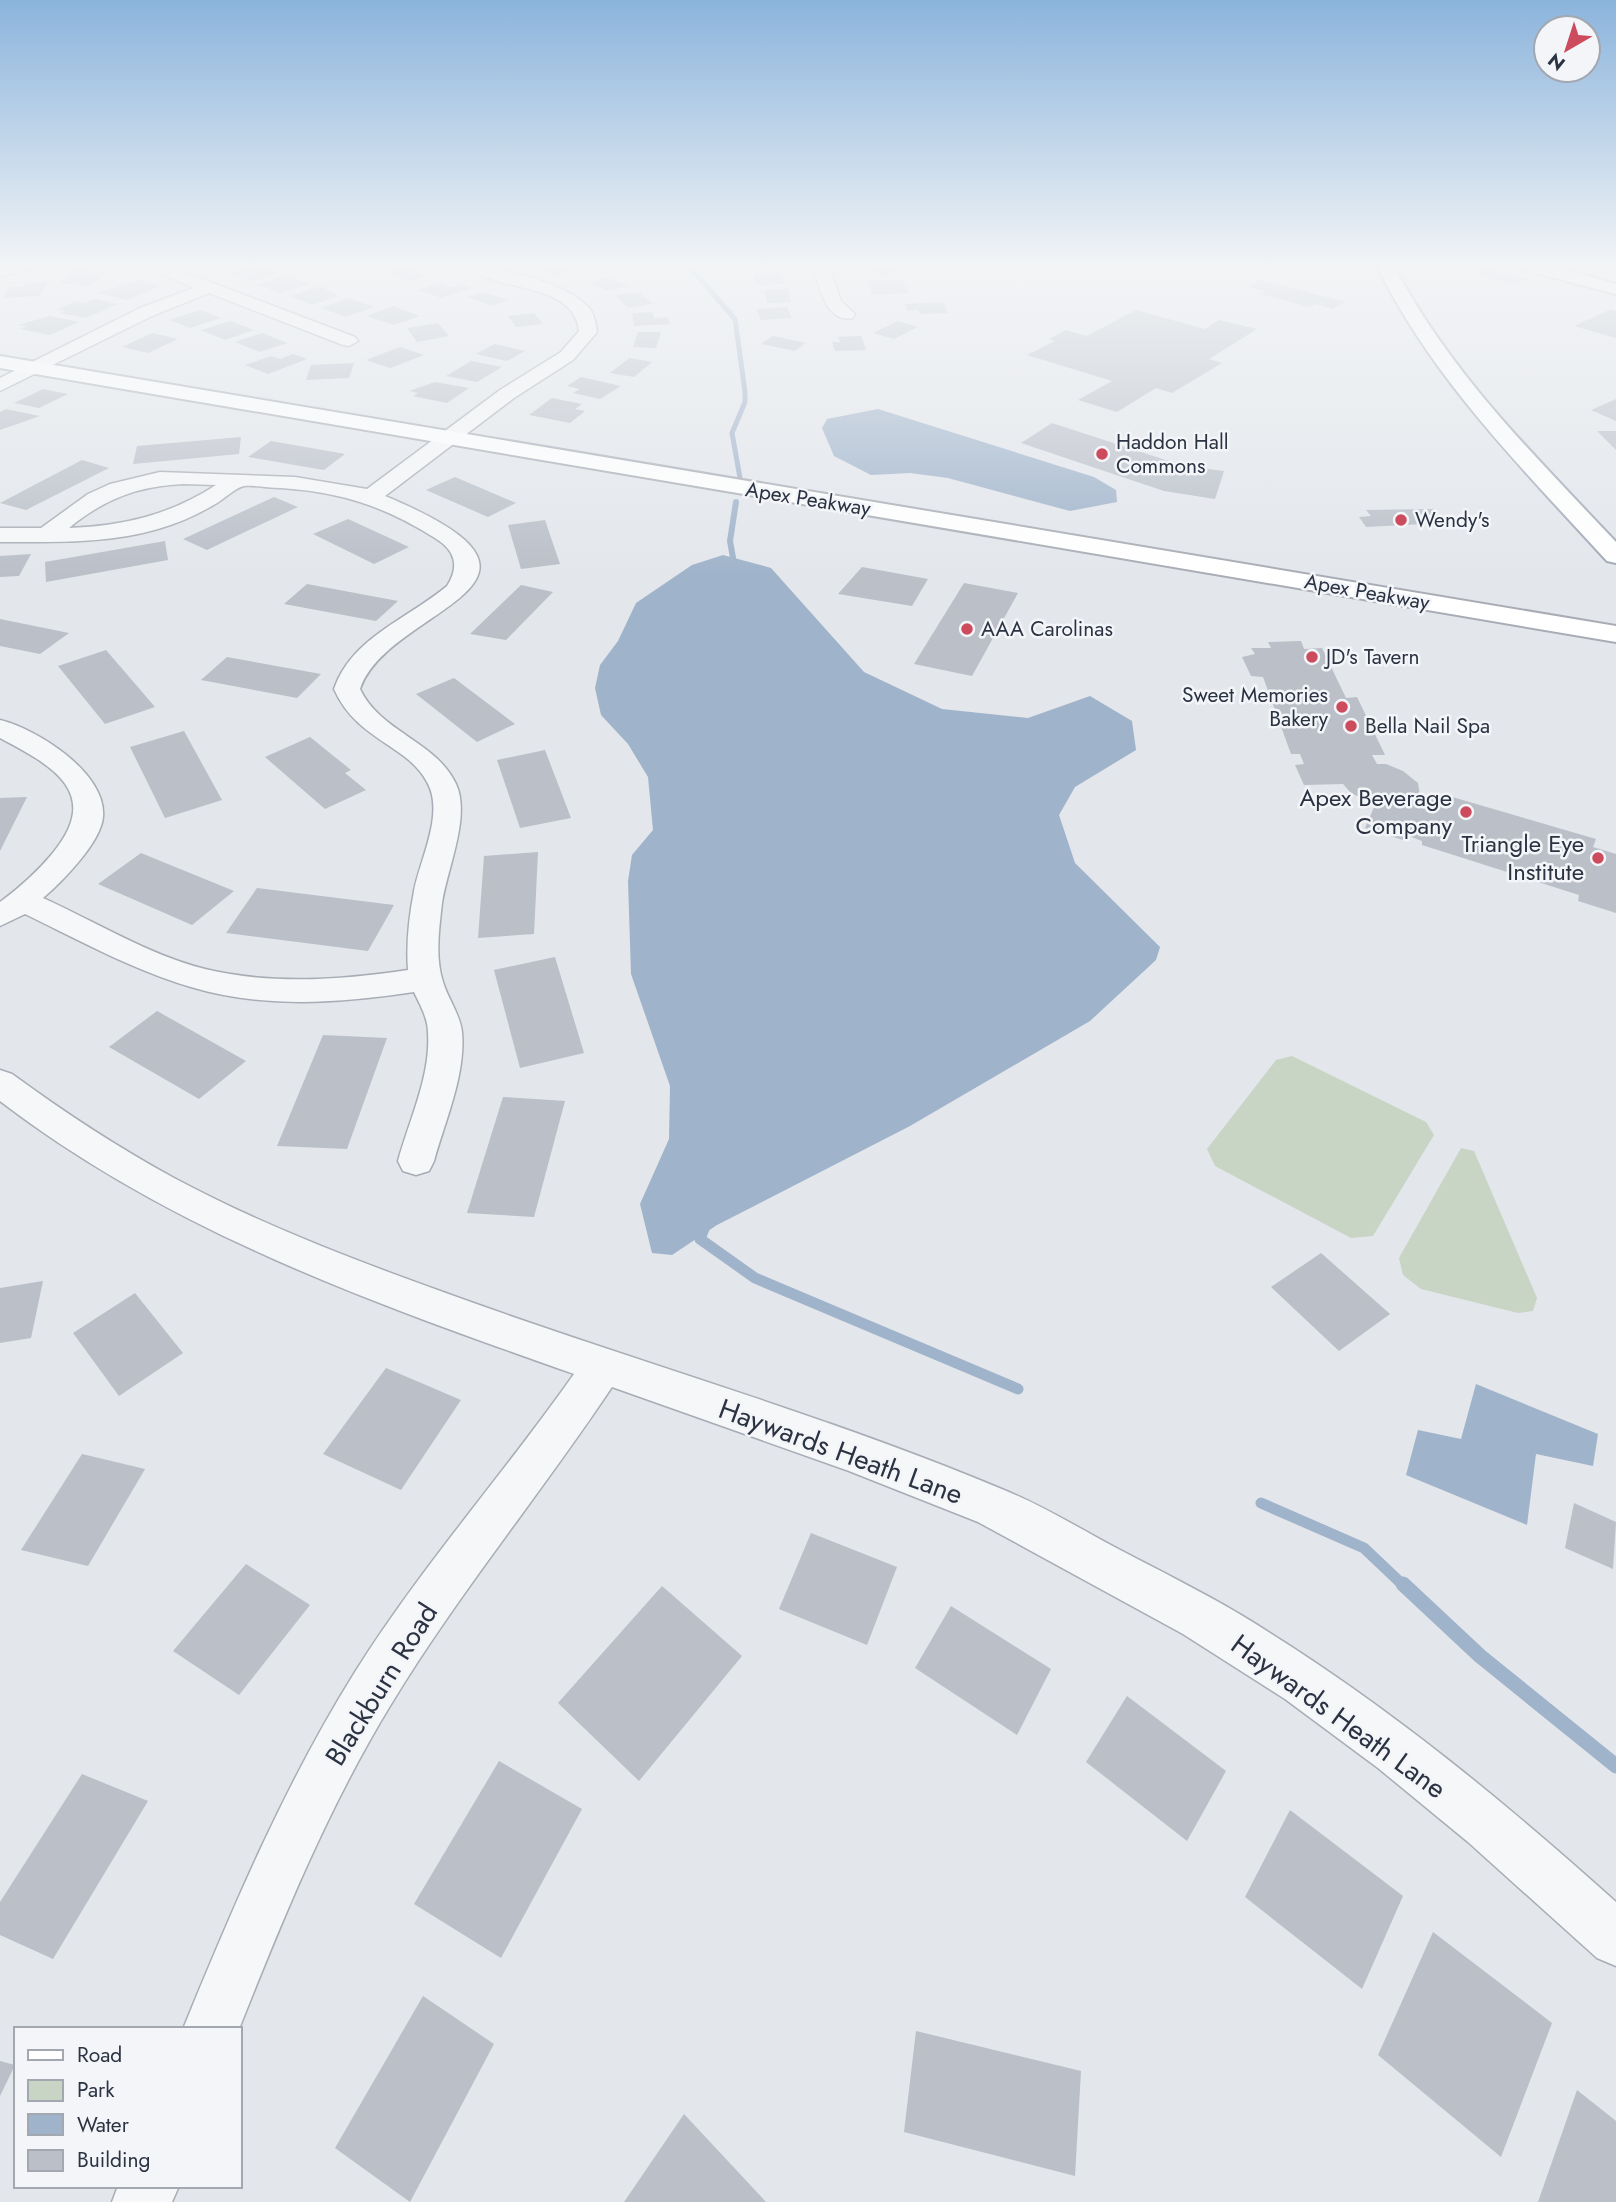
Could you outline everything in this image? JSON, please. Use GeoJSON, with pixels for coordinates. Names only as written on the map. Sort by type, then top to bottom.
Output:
{"type":"FeatureCollection","features":[{"type":"Feature","properties":{"kind":"main road","name":"Apex Peakway"},"geometry":{"type":"LineString","coordinates":[[32,369],[1616,634]]}},
{"type":"Feature","properties":{"kind":"main road"},"geometry":{"type":"LineString","coordinates":[[1450,369],[1616,556]]}},
{"type":"Feature","properties":{"kind":"street"},"geometry":{"type":"LineString","coordinates":[[0,385],[32,369]]}},
{"type":"Feature","properties":{"kind":"street"},"geometry":{"type":"LineString","coordinates":[[371,496],[507,394],[547,369]]}},
{"type":"Feature","properties":{"kind":"street"},"geometry":{"type":"LineString","coordinates":[[48,534],[88,501],[127,484],[172,477],[332,487],[371,496],[455,538],[465,551],[469,566],[465,580],[453,594],[362,660],[347,689],[361,713],[423,763],[440,780],[447,796],[445,823],[431,877],[425,920],[425,979],[443,1018],[445,1041],[415,1161]]}},
{"type":"Feature","properties":{"kind":"street"},"geometry":{"type":"LineString","coordinates":[[0,535],[100,535],[148,526],[205,501],[237,480]]}},
{"type":"Feature","properties":{"kind":"street"},"geometry":{"type":"LineString","coordinates":[[0,727],[58,762],[79,785],[89,807],[83,833],[73,848],[12,909],[170,969],[211,981],[252,987],[325,991],[360,990],[425,979]]}},
{"type":"Feature","properties":{"kind":"street","name":"Haywards Heath Lane"},"geometry":{"type":"LineString","coordinates":[[0,1083],[105,1157],[209,1216],[324,1266],[602,1368],[898,1469],[983,1502],[1166,1599],[1254,1650],[1395,1749],[1545,1873],[1616,1939]]}},
{"type":"Feature","properties":{"kind":"street","name":"Blackburn Road"},"geometry":{"type":"LineString","coordinates":[[212,2027],[280,1858],[362,1707],[402,1643],[602,1368]]}},
{"type":"Feature","properties":{"kind":"green space"},"geometry":{"type":"Polygon","coordinates":[[[1292,1056],[1426,1122],[1434,1135],[1373,1236],[1351,1238],[1215,1166],[1207,1149],[1276,1060],[1292,1056]]]}},
{"type":"Feature","properties":{"kind":"green space"},"geometry":{"type":"Polygon","coordinates":[[[1461,1148],[1474,1151],[1537,1298],[1533,1311],[1518,1313],[1421,1289],[1403,1275],[1399,1258],[1461,1148]]]}},
{"type":"Feature","properties":{"kind":"water"},"geometry":{"type":"Polygon","coordinates":[[[878,409],[1094,477],[1116,490],[1117,502],[1070,511],[948,478],[910,473],[871,475],[834,456],[822,428],[827,419],[878,409]]]}},
{"type":"Feature","properties":{"kind":"water"},"geometry":{"type":"Polygon","coordinates":[[[723,555],[771,568],[864,672],[942,709],[1028,718],[1090,696],[1132,721],[1136,750],[1075,787],[1059,815],[1075,863],[1160,947],[1156,960],[1090,1021],[910,1126],[717,1225],[672,1255],[652,1253],[640,1204],[669,1139],[670,1086],[631,974],[628,881],[632,855],[653,830],[648,777],[628,744],[601,715],[595,688],[600,665],[618,641],[636,603],[692,565],[723,555]]]}},
{"type":"Feature","properties":{"kind":"water"},"geometry":{"type":"Polygon","coordinates":[[[1476,1384],[1598,1434],[1593,1466],[1536,1454],[1527,1525],[1406,1475],[1418,1430],[1461,1439],[1476,1384]]]}},
{"type":"Feature","properties":{"kind":"building"},"geometry":{"type":"Polygon","coordinates":[[[255,369],[282,369],[268,374],[255,369]]]}},
{"type":"Feature","properties":{"kind":"building"},"geometry":{"type":"Polygon","coordinates":[[[310,369],[352,369],[349,378],[306,380],[310,369]]]}},
{"type":"Feature","properties":{"kind":"building"},"geometry":{"type":"Polygon","coordinates":[[[458,369],[499,369],[477,382],[446,376],[458,369]]]}},
{"type":"Feature","properties":{"kind":"building"},"geometry":{"type":"Polygon","coordinates":[[[615,369],[644,369],[634,377],[610,373],[615,369]]]}},
{"type":"Feature","properties":{"kind":"building"},"geometry":{"type":"Polygon","coordinates":[[[1072,369],[1212,369],[1172,393],[1156,388],[1117,412],[1078,400],[1112,381],[1072,369]]]}},
{"type":"Feature","properties":{"kind":"building"},"geometry":{"type":"Polygon","coordinates":[[[581,377],[621,386],[600,399],[573,393],[580,389],[567,386],[581,377]]]}},
{"type":"Feature","properties":{"kind":"building"},"geometry":{"type":"Polygon","coordinates":[[[435,382],[469,388],[447,403],[413,396],[418,393],[409,391],[435,382]]]}},
{"type":"Feature","properties":{"kind":"building"},"geometry":{"type":"Polygon","coordinates":[[[43,389],[68,394],[39,408],[14,403],[43,389]]]}},
{"type":"Feature","properties":{"kind":"building"},"geometry":{"type":"Polygon","coordinates":[[[552,398],[582,404],[575,409],[585,411],[570,423],[529,415],[552,398]]]}},
{"type":"Feature","properties":{"kind":"building"},"geometry":{"type":"Polygon","coordinates":[[[1616,399],[1616,421],[1591,410],[1616,399]]]}},
{"type":"Feature","properties":{"kind":"building"},"geometry":{"type":"Polygon","coordinates":[[[6,409],[40,416],[0,430],[0,412],[6,409]]]}},
{"type":"Feature","properties":{"kind":"building","name":"Haddon Hall Commons"},"geometry":{"type":"Polygon","coordinates":[[[1052,423],[1184,466],[1224,471],[1215,499],[1164,491],[1021,443],[1052,423]]]}},
{"type":"Feature","properties":{"kind":"building"},"geometry":{"type":"Polygon","coordinates":[[[1597,431],[1616,431],[1616,450],[1597,431]]]}},
{"type":"Feature","properties":{"kind":"building"},"geometry":{"type":"Polygon","coordinates":[[[241,437],[239,454],[133,464],[137,446],[241,437]]]}},
{"type":"Feature","properties":{"kind":"building"},"geometry":{"type":"Polygon","coordinates":[[[271,441],[345,454],[324,470],[248,457],[271,441]]]}},
{"type":"Feature","properties":{"kind":"building"},"geometry":{"type":"Polygon","coordinates":[[[82,460],[109,468],[26,510],[0,503],[82,460]]]}},
{"type":"Feature","properties":{"kind":"building"},"geometry":{"type":"Polygon","coordinates":[[[455,477],[516,503],[488,517],[426,490],[455,477]]]}},
{"type":"Feature","properties":{"kind":"building"},"geometry":{"type":"Polygon","coordinates":[[[274,497],[298,507],[207,550],[183,539],[274,497]]]}},
{"type":"Feature","properties":{"kind":"building","name":"Wendy's"},"geometry":{"type":"Polygon","coordinates":[[[1433,509],[1443,523],[1366,527],[1359,517],[1371,516],[1366,510],[1433,509]]]}},
{"type":"Feature","properties":{"kind":"building"},"geometry":{"type":"Polygon","coordinates":[[[348,519],[409,547],[374,564],[313,534],[348,519]]]}},
{"type":"Feature","properties":{"kind":"building"},"geometry":{"type":"Polygon","coordinates":[[[545,520],[560,564],[521,569],[508,525],[545,520]]]}},
{"type":"Feature","properties":{"kind":"building"},"geometry":{"type":"Polygon","coordinates":[[[165,541],[168,560],[46,582],[45,562],[165,541]]]}},
{"type":"Feature","properties":{"kind":"building"},"geometry":{"type":"Polygon","coordinates":[[[31,554],[19,576],[0,577],[0,556],[31,554]]]}},
{"type":"Feature","properties":{"kind":"building"},"geometry":{"type":"Polygon","coordinates":[[[862,567],[928,579],[912,606],[838,594],[862,567]]]}},
{"type":"Feature","properties":{"kind":"building","name":"AAA Carolinas"},"geometry":{"type":"Polygon","coordinates":[[[964,583],[1018,593],[972,676],[914,664],[964,583]]]}},
{"type":"Feature","properties":{"kind":"building"},"geometry":{"type":"Polygon","coordinates":[[[307,584],[398,601],[376,621],[284,604],[307,584]]]}},
{"type":"Feature","properties":{"kind":"building"},"geometry":{"type":"Polygon","coordinates":[[[521,585],[553,592],[506,640],[470,634],[521,585]]]}},
{"type":"Feature","properties":{"kind":"building"},"geometry":{"type":"Polygon","coordinates":[[[0,619],[69,633],[40,654],[0,646],[0,619]]]}},
{"type":"Feature","properties":{"kind":"building"},"geometry":{"type":"Polygon","coordinates":[[[1301,641],[1304,649],[1322,648],[1346,698],[1357,697],[1385,755],[1372,755],[1377,764],[1386,764],[1403,771],[1418,783],[1420,796],[1439,801],[1442,794],[1596,839],[1593,847],[1616,854],[1616,913],[1578,901],[1579,895],[1422,845],[1422,841],[1406,835],[1403,840],[1365,828],[1375,805],[1351,793],[1343,784],[1304,785],[1295,765],[1304,764],[1300,754],[1291,754],[1263,677],[1251,676],[1242,657],[1255,654],[1251,648],[1271,648],[1268,642],[1301,641]]]}},
{"type":"Feature","properties":{"kind":"building"},"geometry":{"type":"Polygon","coordinates":[[[106,650],[155,707],[105,724],[58,666],[106,650]]]}},
{"type":"Feature","properties":{"kind":"building"},"geometry":{"type":"Polygon","coordinates":[[[227,657],[321,674],[297,698],[201,680],[227,657]]]}},
{"type":"Feature","properties":{"kind":"building"},"geometry":{"type":"Polygon","coordinates":[[[454,678],[515,724],[477,742],[416,694],[454,678]]]}},
{"type":"Feature","properties":{"kind":"building"},"geometry":{"type":"Polygon","coordinates":[[[184,731],[222,800],[165,818],[130,747],[184,731]]]}},
{"type":"Feature","properties":{"kind":"building"},"geometry":{"type":"Polygon","coordinates":[[[310,737],[351,770],[345,773],[366,790],[325,809],[265,757],[310,737]]]}},
{"type":"Feature","properties":{"kind":"building"},"geometry":{"type":"Polygon","coordinates":[[[545,750],[571,818],[520,828],[497,760],[545,750]]]}},
{"type":"Feature","properties":{"kind":"building"},"geometry":{"type":"Polygon","coordinates":[[[27,797],[0,851],[0,798],[27,797]]]}},
{"type":"Feature","properties":{"kind":"building"},"geometry":{"type":"Polygon","coordinates":[[[538,852],[534,934],[478,938],[484,856],[538,852]]]}},
{"type":"Feature","properties":{"kind":"building"},"geometry":{"type":"Polygon","coordinates":[[[141,853],[234,891],[192,925],[98,884],[141,853]]]}},
{"type":"Feature","properties":{"kind":"building"},"geometry":{"type":"Polygon","coordinates":[[[257,888],[394,905],[368,951],[226,933],[257,888]]]}},
{"type":"Feature","properties":{"kind":"building"},"geometry":{"type":"Polygon","coordinates":[[[555,957],[584,1053],[520,1068],[494,970],[555,957]]]}},
{"type":"Feature","properties":{"kind":"building"},"geometry":{"type":"Polygon","coordinates":[[[157,1011],[246,1061],[199,1099],[109,1047],[157,1011]]]}},
{"type":"Feature","properties":{"kind":"building"},"geometry":{"type":"Polygon","coordinates":[[[323,1035],[387,1038],[347,1149],[277,1146],[323,1035]]]}},
{"type":"Feature","properties":{"kind":"building"},"geometry":{"type":"Polygon","coordinates":[[[503,1097],[565,1101],[534,1217],[467,1213],[503,1097]]]}},
{"type":"Feature","properties":{"kind":"building"},"geometry":{"type":"Polygon","coordinates":[[[1321,1253],[1390,1314],[1339,1351],[1271,1287],[1321,1253]]]}},
{"type":"Feature","properties":{"kind":"building"},"geometry":{"type":"Polygon","coordinates":[[[43,1281],[31,1338],[0,1343],[0,1288],[43,1281]]]}},
{"type":"Feature","properties":{"kind":"building"},"geometry":{"type":"Polygon","coordinates":[[[135,1293],[183,1353],[119,1396],[73,1333],[135,1293]]]}},
{"type":"Feature","properties":{"kind":"building"},"geometry":{"type":"Polygon","coordinates":[[[386,1368],[461,1400],[401,1490],[323,1454],[386,1368]]]}},
{"type":"Feature","properties":{"kind":"building"},"geometry":{"type":"Polygon","coordinates":[[[82,1454],[145,1469],[88,1566],[21,1550],[82,1454]]]}},
{"type":"Feature","properties":{"kind":"building"},"geometry":{"type":"Polygon","coordinates":[[[1574,1503],[1616,1522],[1613,1569],[1565,1548],[1574,1503]]]}},
{"type":"Feature","properties":{"kind":"building"},"geometry":{"type":"Polygon","coordinates":[[[811,1533],[897,1567],[867,1645],[779,1609],[811,1533]]]}},
{"type":"Feature","properties":{"kind":"building"},"geometry":{"type":"Polygon","coordinates":[[[246,1564],[310,1605],[239,1695],[173,1651],[246,1564]]]}},
{"type":"Feature","properties":{"kind":"building"},"geometry":{"type":"Polygon","coordinates":[[[662,1586],[742,1656],[639,1781],[558,1703],[662,1586]]]}},
{"type":"Feature","properties":{"kind":"building"},"geometry":{"type":"Polygon","coordinates":[[[951,1606],[1051,1669],[1017,1735],[915,1668],[951,1606]]]}},
{"type":"Feature","properties":{"kind":"building"},"geometry":{"type":"Polygon","coordinates":[[[1127,1696],[1226,1771],[1187,1841],[1086,1762],[1127,1696]]]}},
{"type":"Feature","properties":{"kind":"building"},"geometry":{"type":"Polygon","coordinates":[[[499,1761],[582,1809],[501,1958],[414,1904],[499,1761]]]}},
{"type":"Feature","properties":{"kind":"building"},"geometry":{"type":"Polygon","coordinates":[[[82,1774],[148,1801],[53,1959],[0,1935],[0,1902],[82,1774]]]}},
{"type":"Feature","properties":{"kind":"building"},"geometry":{"type":"Polygon","coordinates":[[[1290,1810],[1403,1896],[1362,1989],[1245,1897],[1290,1810]]]}},
{"type":"Feature","properties":{"kind":"building"},"geometry":{"type":"Polygon","coordinates":[[[1433,1932],[1552,2023],[1501,2157],[1378,2055],[1433,1932]]]}},
{"type":"Feature","properties":{"kind":"building"},"geometry":{"type":"Polygon","coordinates":[[[423,1996],[494,2044],[410,2202],[335,2148],[423,1996]]]}},
{"type":"Feature","properties":{"kind":"building"},"geometry":{"type":"Polygon","coordinates":[[[916,2031],[1081,2071],[1075,2176],[904,2132],[916,2031]]]}},
{"type":"Feature","properties":{"kind":"building"},"geometry":{"type":"Polygon","coordinates":[[[0,2061],[14,2065],[14,2067],[0,2096],[0,2061]]]}},
{"type":"Feature","properties":{"kind":"building"},"geometry":{"type":"Polygon","coordinates":[[[1577,2090],[1616,2121],[1616,2202],[1538,2202],[1577,2090]]]}},
{"type":"Feature","properties":{"kind":"building"},"geometry":{"type":"Polygon","coordinates":[[[684,2114],[766,2202],[624,2202],[684,2114]]]}},
{"type":"Feature","properties":{"kind":"waterway"},"geometry":{"type":"LineString","coordinates":[[740,478],[732,433],[745,402],[742,369]]}},
{"type":"Feature","properties":{"kind":"waterway"},"geometry":{"type":"LineString","coordinates":[[735,569],[730,541],[736,502]]}},
{"type":"Feature","properties":{"kind":"waterway"},"geometry":{"type":"LineString","coordinates":[[705,1226],[700,1239],[755,1278],[1018,1389]]}},
{"type":"Feature","properties":{"kind":"waterway"},"geometry":{"type":"LineString","coordinates":[[1261,1503],[1364,1548],[1404,1586]]}},
{"type":"Feature","properties":{"kind":"waterway"},"geometry":{"type":"LineString","coordinates":[[1403,1584],[1480,1656],[1616,1766]]}},
{"type":"Feature","properties":{"kind":"place","name":"Haddon Hall Commons"},"geometry":{"type":"Point","coordinates":[1102,454]}},
{"type":"Feature","properties":{"kind":"place","name":"Wendy's"},"geometry":{"type":"Point","coordinates":[1401,520]}},
{"type":"Feature","properties":{"kind":"place","name":"AAA Carolinas"},"geometry":{"type":"Point","coordinates":[967,629]}},
{"type":"Feature","properties":{"kind":"place","name":"JD's Tavern"},"geometry":{"type":"Point","coordinates":[1312,657]}},
{"type":"Feature","properties":{"kind":"place","name":"Sweet Memories Bakery"},"geometry":{"type":"Point","coordinates":[1342,707]}},
{"type":"Feature","properties":{"kind":"place","name":"Bella Nail Spa"},"geometry":{"type":"Point","coordinates":[1351,726]}},
{"type":"Feature","properties":{"kind":"place","name":"Apex Beverage Company"},"geometry":{"type":"Point","coordinates":[1466,812]}},
{"type":"Feature","properties":{"kind":"place","name":"Triangle Eye Institute"},"geometry":{"type":"Point","coordinates":[1598,858]}}]}
